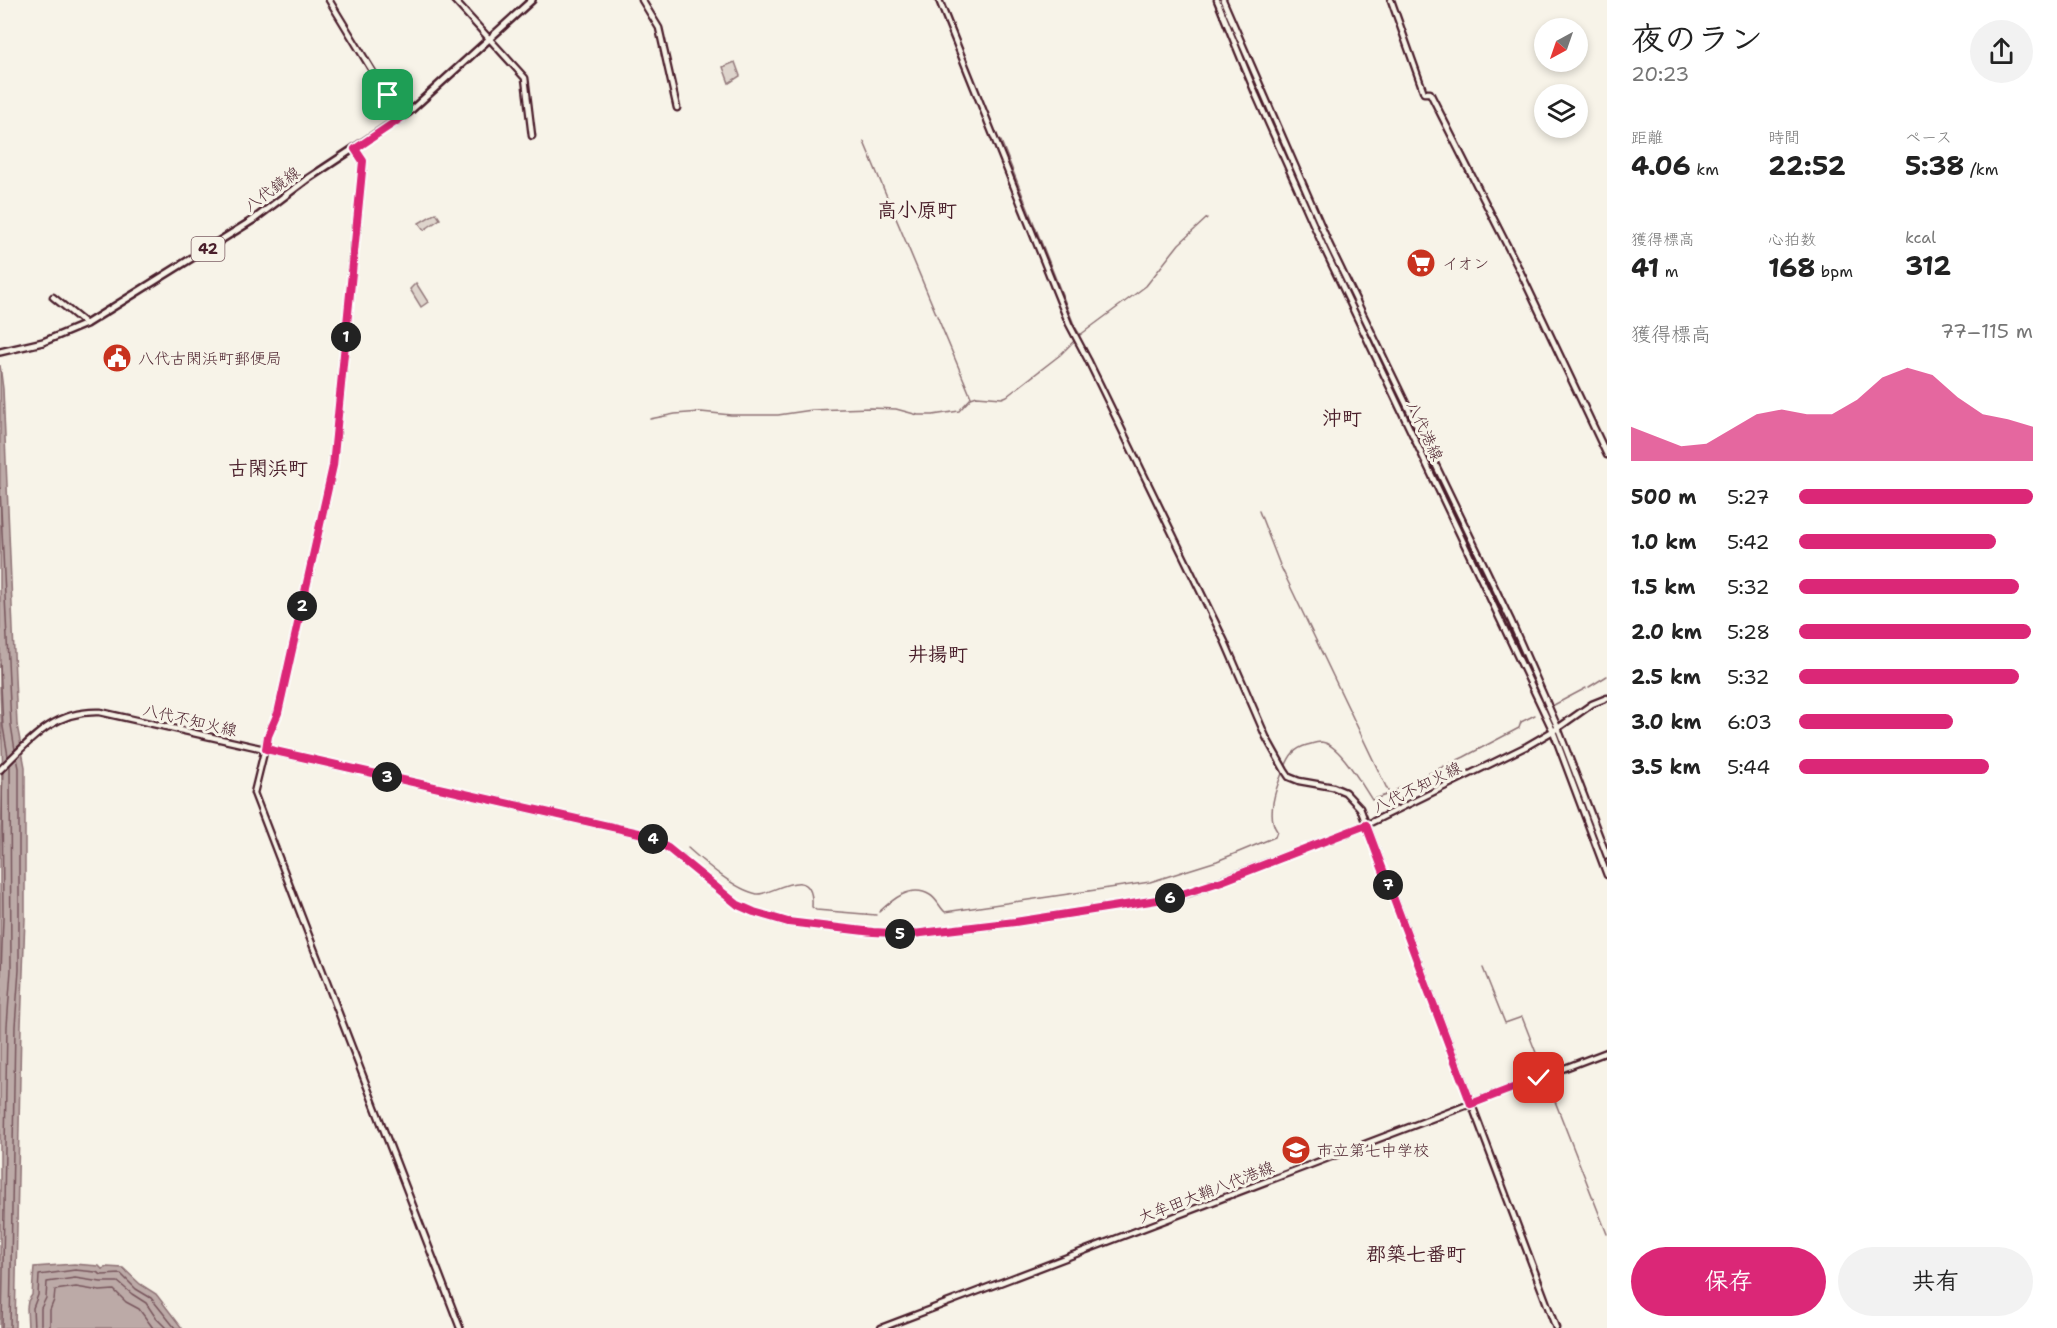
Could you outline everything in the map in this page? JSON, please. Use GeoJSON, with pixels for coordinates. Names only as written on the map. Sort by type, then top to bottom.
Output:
{"type":"FeatureCollection","features":[{"type":"Feature","properties":{"kind":"main road"},"geometry":{"type":"LineString","coordinates":[[329,0],[401,118]]}},
{"type":"Feature","properties":{"kind":"main road"},"geometry":{"type":"LineString","coordinates":[[454,0],[525,78],[532,136]]}},
{"type":"Feature","properties":{"kind":"main road","name":"八代鏡線"},"geometry":{"type":"LineString","coordinates":[[1,352],[43,342],[86,324],[224,240],[306,180],[401,118],[532,0]]}},
{"type":"Feature","properties":{"kind":"main road"},"geometry":{"type":"LineString","coordinates":[[643,0],[659,28],[677,108]]}},
{"type":"Feature","properties":{"kind":"main road"},"geometry":{"type":"LineString","coordinates":[[939,0],[1069,324],[1225,642],[1266,737],[1286,772],[1299,781],[1345,792],[1360,808],[1556,1328]]}},
{"type":"Feature","properties":{"kind":"main road","name":"八代港線"},"geometry":{"type":"LineString","coordinates":[[1217,0],[1323,246],[1556,730],[1607,875]]}},
{"type":"Feature","properties":{"kind":"main road","name":"八代港線"},"geometry":{"type":"LineString","coordinates":[[1223,0],[1329,244],[1511,621],[1607,856]]}},
{"type":"Feature","properties":{"kind":"main road"},"geometry":{"type":"LineString","coordinates":[[1391,0],[1425,93],[1430,93],[1519,268],[1607,455]]}},
{"type":"Feature","properties":{"kind":"main road"},"geometry":{"type":"LineString","coordinates":[[355,149],[363,161],[333,466],[278,713],[268,736],[254,793],[460,1328]]}},
{"type":"Feature","properties":{"kind":"main road"},"geometry":{"type":"LineString","coordinates":[[52,297],[86,324]]}},
{"type":"Feature","properties":{"kind":"main road","name":"八代不知火線"},"geometry":{"type":"LineString","coordinates":[[0,770],[46,726],[68,715],[91,712],[132,718],[639,833],[668,848],[738,905],[754,912],[788,922],[873,932],[913,934],[1015,922],[1170,898],[1222,881],[1366,825],[1527,746],[1556,730],[1592,704],[1607,698]]}},
{"type":"Feature","properties":{"kind":"main road","name":"大牟田大鞘八代港線"},"geometry":{"type":"LineString","coordinates":[[881,1328],[1607,1052]]}},
{"type":"Feature","properties":{"kind":"shaded area"},"geometry":{"type":"Polygon","coordinates":[[[735,62],[740,76],[729,83],[723,67],[735,62]]]}},
{"type":"Feature","properties":{"kind":"shaded area"},"geometry":{"type":"Polygon","coordinates":[[[436,213],[440,219],[424,230],[419,223],[436,213]]]}},
{"type":"Feature","properties":{"kind":"shaded area"},"geometry":{"type":"Polygon","coordinates":[[[416,283],[428,302],[421,307],[410,289],[416,283]]]}},
{"type":"Feature","properties":{"kind":"water"},"geometry":{"type":"Polygon","coordinates":[[[0,365],[3,389],[17,725],[25,767],[25,918],[15,1328],[0,1328],[0,847],[3,774],[0,692],[0,365]]]}},
{"type":"Feature","properties":{"kind":"water"},"geometry":{"type":"Polygon","coordinates":[[[74,1264],[99,1266],[102,1269],[123,1268],[140,1284],[156,1294],[182,1328],[28,1328],[27,1308],[32,1295],[34,1267],[74,1264]]]}},
{"type":"Feature","properties":{"kind":"waterway"},"geometry":{"type":"LineString","coordinates":[[1001,141],[1080,335],[1146,286],[1179,244],[1207,218]]}},
{"type":"Feature","properties":{"kind":"waterway"},"geometry":{"type":"LineString","coordinates":[[864,142],[971,397]]}},
{"type":"Feature","properties":{"kind":"waterway"},"geometry":{"type":"LineString","coordinates":[[650,419],[701,412],[731,415],[778,415],[812,410],[870,408],[896,409],[918,415],[933,415],[959,411],[971,398],[977,396],[1002,398],[1007,396],[1060,355],[1076,339]]}},
{"type":"Feature","properties":{"kind":"waterway"},"geometry":{"type":"LineString","coordinates":[[1259,511],[1280,565],[1389,793]]}},
{"type":"Feature","properties":{"kind":"waterway"},"geometry":{"type":"LineString","coordinates":[[1589,687],[1607,676]]}},
{"type":"Feature","properties":{"kind":"waterway"},"geometry":{"type":"LineString","coordinates":[[1552,706],[1586,688]]}},
{"type":"Feature","properties":{"kind":"waterway"},"geometry":{"type":"LineString","coordinates":[[1285,767],[1299,748],[1318,742],[1328,744],[1350,766],[1372,800],[1464,757],[1519,728],[1521,722],[1535,715]]}},
{"type":"Feature","properties":{"kind":"waterway"},"geometry":{"type":"LineString","coordinates":[[879,912],[896,898],[909,892],[916,891],[930,895],[945,912],[1150,882],[1217,861],[1275,837],[1277,831],[1272,809],[1283,771]]}},
{"type":"Feature","properties":{"kind":"waterway"},"geometry":{"type":"LineString","coordinates":[[688,848],[721,875],[748,891],[757,894],[764,893],[800,883],[807,885],[811,893],[812,907],[816,910],[876,915]]}},
{"type":"Feature","properties":{"kind":"waterway"},"geometry":{"type":"LineString","coordinates":[[1483,968],[1505,1023],[1522,1017],[1607,1234]]}},
{"type":"Feature","properties":{"kind":"place","name":"イオン"},"geometry":{"type":"Point","coordinates":[1421,263]}},
{"type":"Feature","properties":{"kind":"place","name":"八代古閑浜町郵便局"},"geometry":{"type":"Point","coordinates":[117,358]}},
{"type":"Feature","properties":{"kind":"place","name":"市立第七中学校"},"geometry":{"type":"Point","coordinates":[1296,1150]}},
{"type":"Feature","properties":{"kind":"district","name":"高小原町"},"geometry":{"type":"Point","coordinates":[917,210]}},
{"type":"Feature","properties":{"kind":"district","name":"沖町"},"geometry":{"type":"Point","coordinates":[1342,418]}},
{"type":"Feature","properties":{"kind":"district","name":"古閑浜町"},"geometry":{"type":"Point","coordinates":[268,468]}},
{"type":"Feature","properties":{"kind":"district","name":"井揚町"},"geometry":{"type":"Point","coordinates":[938,654]}},
{"type":"Feature","properties":{"kind":"district","name":"郡築七番町"},"geometry":{"type":"Point","coordinates":[1416,1254]}},
{"type":"Feature","properties":{"kind":"route"},"geometry":{"type":"LineString","coordinates":[[388,95],[401,118],[355,149],[363,161],[333,466],[278,713],[268,736],[266,749],[639,833],[658,841],[738,905],[754,912],[788,922],[873,932],[913,934],[1015,922],[1170,898],[1222,881],[1366,825],[1471,1104],[1539,1078]]}}]}
